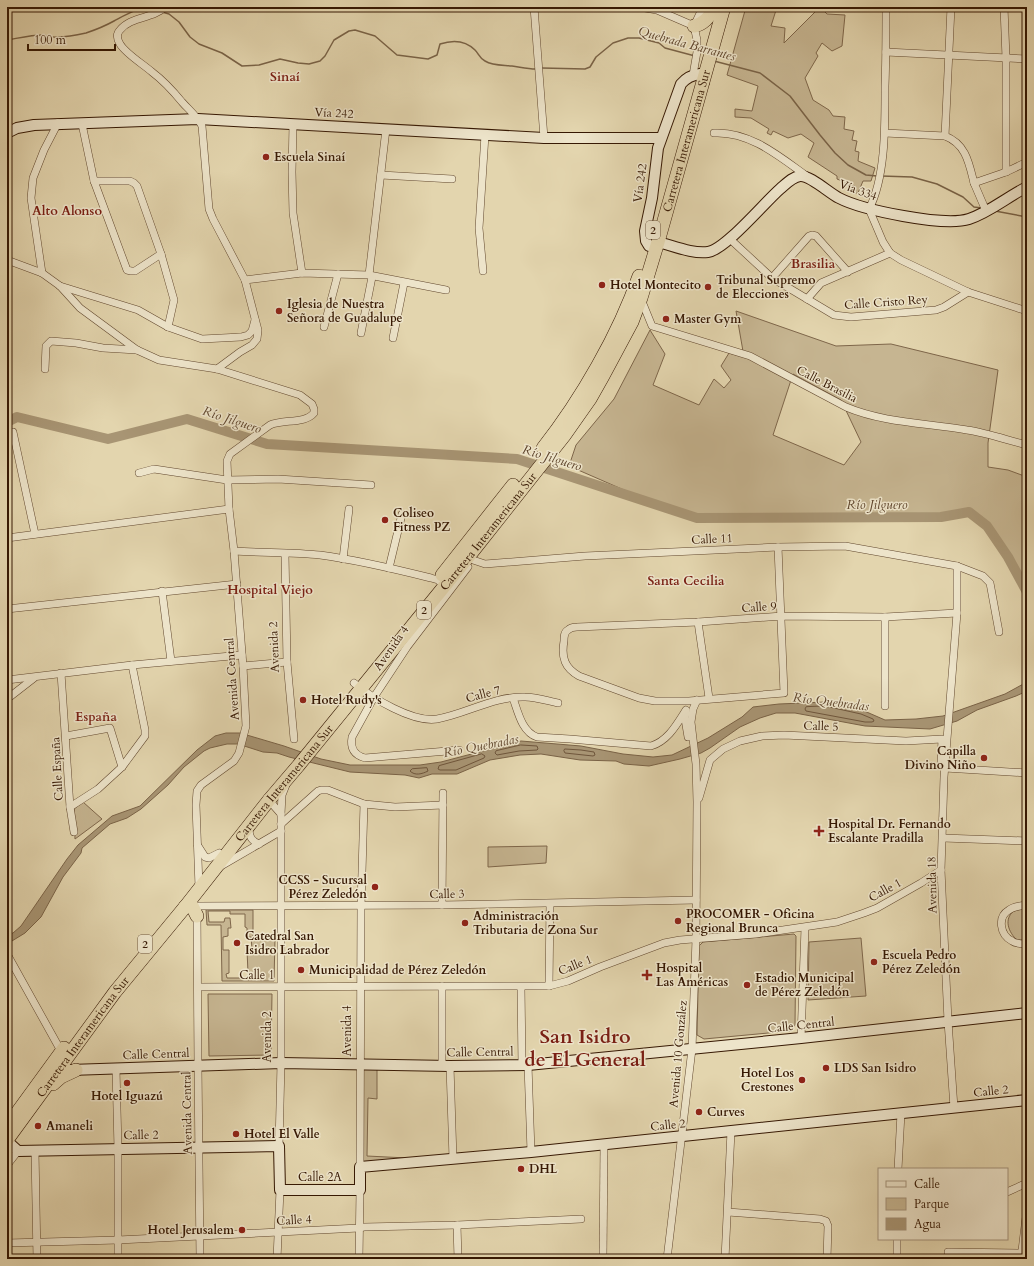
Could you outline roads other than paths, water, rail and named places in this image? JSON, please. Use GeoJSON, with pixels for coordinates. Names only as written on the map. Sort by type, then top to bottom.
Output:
{"type":"FeatureCollection","features":[{"type":"Feature","properties":{"kind":"highway"},"geometry":{"type":"LineString","coordinates":[[694,26],[700,25],[707,19],[716,7]]}},
{"type":"Feature","properties":{"kind":"highway","name":"Carretera Interamericana Sur"},"geometry":{"type":"LineString","coordinates":[[7,1141],[42,1092],[56,1065],[61,1051],[118,977],[199,882],[219,853],[293,769],[357,686],[441,583],[468,555],[528,474],[590,399],[634,316],[641,298],[649,250],[699,77],[716,7]]}},
{"type":"Feature","properties":{"kind":"highway","name":"Carretera Interamericana Sur"},"geometry":{"type":"LineString","coordinates":[[558,437],[591,378],[631,298],[657,229],[659,214],[699,77],[724,7]]}},
{"type":"Feature","properties":{"kind":"highway"},"geometry":{"type":"LineString","coordinates":[[634,316],[649,250]]}},
{"type":"Feature","properties":{"kind":"highway","name":"Carretera Interamericana Sur"},"geometry":{"type":"LineString","coordinates":[[7,1126],[115,992],[193,910],[199,882],[212,872],[249,826],[267,797]]}},
{"type":"Feature","properties":{"kind":"highway"},"geometry":{"type":"LineString","coordinates":[[42,1092],[61,1077],[76,1070]]}},
{"type":"Feature","properties":{"kind":"main road","name":"Vía 242"},"geometry":{"type":"LineString","coordinates":[[649,250],[645,231],[652,198],[658,148],[681,84],[685,80],[699,77]]}},
{"type":"Feature","properties":{"kind":"main road","name":"Vía 242"},"geometry":{"type":"LineString","coordinates":[[7,132],[17,128],[34,125],[58,123],[82,124],[198,119],[544,138],[661,138]]}},
{"type":"Feature","properties":{"kind":"main road"},"geometry":{"type":"LineString","coordinates":[[649,250],[689,250],[708,252],[717,249],[730,239],[786,184],[799,176],[809,177]]}},
{"type":"Feature","properties":{"kind":"main road","name":"Vía 334"},"geometry":{"type":"LineString","coordinates":[[809,177],[834,196],[846,202],[869,209],[906,216],[951,221],[966,220],[986,211],[1015,193],[1027,188]]}},
{"type":"Feature","properties":{"kind":"main road","name":"Calle Central"},"geometry":{"type":"LineString","coordinates":[[56,1065],[66,1070],[76,1070],[281,1063],[446,1066],[525,1065],[800,1038],[1027,1013]]}},
{"type":"Feature","properties":{"kind":"main road","name":"Calle 2"},"geometry":{"type":"LineString","coordinates":[[360,1167],[604,1145],[1027,1100]]}},
{"type":"Feature","properties":{"kind":"main road"},"geometry":{"type":"LineString","coordinates":[[7,1141],[18,1151]]}},
{"type":"Feature","properties":{"kind":"main road","name":"Calle 2"},"geometry":{"type":"LineString","coordinates":[[18,1151],[279,1146]]}},
{"type":"Feature","properties":{"kind":"main road","name":"Avenida 2"},"geometry":{"type":"LineString","coordinates":[[279,1146],[280,1190]]}},
{"type":"Feature","properties":{"kind":"main road","name":"Avenida 4"},"geometry":{"type":"LineString","coordinates":[[360,1167],[360,1190]]}},
{"type":"Feature","properties":{"kind":"main road","name":"Calle 2A"},"geometry":{"type":"LineString","coordinates":[[280,1190],[360,1190]]}},
{"type":"Feature","properties":{"kind":"street"},"geometry":{"type":"LineString","coordinates":[[7,260],[42,273],[60,286],[80,308],[137,350],[159,360],[217,369],[252,345],[257,339],[258,330],[245,280],[209,209],[202,126],[198,119],[162,80],[120,45],[118,38],[118,32],[123,26],[139,18],[159,12],[166,7]]}},
{"type":"Feature","properties":{"kind":"street"},"geometry":{"type":"LineString","coordinates":[[534,7],[544,138]]}},
{"type":"Feature","properties":{"kind":"street"},"geometry":{"type":"LineString","coordinates":[[639,7],[657,10],[694,26]]}},
{"type":"Feature","properties":{"kind":"street"},"geometry":{"type":"LineString","coordinates":[[699,77],[697,40],[694,26],[703,7]]}},
{"type":"Feature","properties":{"kind":"street"},"geometry":{"type":"LineString","coordinates":[[886,7],[885,133],[878,180],[874,199],[869,209],[883,242],[890,253],[901,260],[968,292],[1027,310]]}},
{"type":"Feature","properties":{"kind":"street"},"geometry":{"type":"LineString","coordinates":[[946,136],[951,7]]}},
{"type":"Feature","properties":{"kind":"street"},"geometry":{"type":"LineString","coordinates":[[1004,7],[1006,58],[1006,172]]}},
{"type":"Feature","properties":{"kind":"street"},"geometry":{"type":"LineString","coordinates":[[886,52],[1027,59]]}},
{"type":"Feature","properties":{"kind":"street"},"geometry":{"type":"LineString","coordinates":[[42,273],[31,198],[34,178],[41,157],[58,123]]}},
{"type":"Feature","properties":{"kind":"street"},"geometry":{"type":"LineString","coordinates":[[82,124],[94,181],[127,270],[135,271],[161,254]]}},
{"type":"Feature","properties":{"kind":"street"},"geometry":{"type":"LineString","coordinates":[[293,124],[293,213],[302,273]]}},
{"type":"Feature","properties":{"kind":"street"},"geometry":{"type":"LineString","coordinates":[[361,333],[371,276],[386,129]]}},
{"type":"Feature","properties":{"kind":"street"},"geometry":{"type":"LineString","coordinates":[[714,133],[734,135],[751,140],[768,148],[809,177]]}},
{"type":"Feature","properties":{"kind":"street"},"geometry":{"type":"LineString","coordinates":[[885,133],[946,136],[953,139],[963,150],[974,183],[986,211]]}},
{"type":"Feature","properties":{"kind":"street"},"geometry":{"type":"LineString","coordinates":[[483,270],[478,228],[485,135]]}},
{"type":"Feature","properties":{"kind":"street"},"geometry":{"type":"LineString","coordinates":[[974,183],[1006,172],[1027,162]]}},
{"type":"Feature","properties":{"kind":"street"},"geometry":{"type":"LineString","coordinates":[[382,174],[452,179]]}},
{"type":"Feature","properties":{"kind":"street"},"geometry":{"type":"LineString","coordinates":[[94,181],[130,181],[137,186],[161,254],[174,300],[168,327]]}},
{"type":"Feature","properties":{"kind":"street"},"geometry":{"type":"LineString","coordinates":[[772,278],[809,236],[812,235],[816,236],[848,272]]}},
{"type":"Feature","properties":{"kind":"street","name":"Calle Cristo Rey"},"geometry":{"type":"LineString","coordinates":[[730,239],[772,278],[834,315],[851,317],[936,310],[944,307],[968,292]]}},
{"type":"Feature","properties":{"kind":"street"},"geometry":{"type":"LineString","coordinates":[[807,299],[821,283],[890,253]]}},
{"type":"Feature","properties":{"kind":"street"},"geometry":{"type":"LineString","coordinates":[[245,280],[302,273],[338,274],[371,276],[446,290]]}},
{"type":"Feature","properties":{"kind":"street"},"geometry":{"type":"LineString","coordinates":[[324,327],[338,274]]}},
{"type":"Feature","properties":{"kind":"street"},"geometry":{"type":"LineString","coordinates":[[393,338],[404,283]]}},
{"type":"Feature","properties":{"kind":"street"},"geometry":{"type":"LineString","coordinates":[[60,286],[138,310],[168,327],[202,339],[241,337],[248,335],[252,331],[255,318]]}},
{"type":"Feature","properties":{"kind":"street","name":"Calle Brasilia"},"geometry":{"type":"LineString","coordinates":[[641,298],[652,326],[750,356],[846,408],[876,417],[969,430],[1027,445]]}},
{"type":"Feature","properties":{"kind":"street"},"geometry":{"type":"LineString","coordinates":[[45,369],[46,346],[51,341],[76,343],[103,348],[137,350]]}},
{"type":"Feature","properties":{"kind":"street","name":"Avenida Central"},"geometry":{"type":"LineString","coordinates":[[199,882],[196,794],[198,788],[231,764],[239,753],[246,726],[237,584],[229,509],[227,461],[230,454],[261,430],[277,422],[307,419],[314,413],[312,404],[300,395],[217,369]]}},
{"type":"Feature","properties":{"kind":"street"},"geometry":{"type":"LineString","coordinates":[[13,432],[35,534]]}},
{"type":"Feature","properties":{"kind":"street"},"geometry":{"type":"LineString","coordinates":[[139,473],[154,469],[227,480],[278,479],[371,485]]}},
{"type":"Feature","properties":{"kind":"street"},"geometry":{"type":"LineString","coordinates":[[7,538],[229,509]]}},
{"type":"Feature","properties":{"kind":"street"},"geometry":{"type":"LineString","coordinates":[[343,559],[349,509]]}},
{"type":"Feature","properties":{"kind":"street"},"geometry":{"type":"LineString","coordinates":[[389,568],[402,514]]}},
{"type":"Feature","properties":{"kind":"street","name":"Calle 11"},"geometry":{"type":"LineString","coordinates":[[468,555],[485,564],[585,556],[778,547],[844,546],[957,566],[983,576],[990,583],[999,632]]}},
{"type":"Feature","properties":{"kind":"street"},"geometry":{"type":"LineString","coordinates":[[693,700],[784,693],[778,547]]}},
{"type":"Feature","properties":{"kind":"street"},"geometry":{"type":"LineString","coordinates":[[234,551],[319,555],[389,568],[441,583]]}},
{"type":"Feature","properties":{"kind":"street","name":"Avenida 2"},"geometry":{"type":"LineString","coordinates":[[285,554],[287,662],[294,739]]}},
{"type":"Feature","properties":{"kind":"street","name":"Avenida 4"},"geometry":{"type":"LineString","coordinates":[[460,750],[365,758],[359,756],[353,749],[351,743],[352,737],[374,697],[468,555]]}},
{"type":"Feature","properties":{"kind":"street","name":"Avenida 18"},"geometry":{"type":"LineString","coordinates":[[954,1108],[948,1021],[941,870],[944,777],[957,613],[957,566]]}},
{"type":"Feature","properties":{"kind":"street"},"geometry":{"type":"LineString","coordinates":[[7,609],[237,584]]}},
{"type":"Feature","properties":{"kind":"street"},"geometry":{"type":"LineString","coordinates":[[162,591],[171,661]]}},
{"type":"Feature","properties":{"kind":"street","name":"Calle 9"},"geometry":{"type":"LineString","coordinates":[[693,700],[654,701],[639,698],[579,676],[571,671],[566,665],[562,648],[565,634],[568,630],[577,627],[698,622],[782,616],[885,617],[957,613]]}},
{"type":"Feature","properties":{"kind":"street"},"geometry":{"type":"LineString","coordinates":[[885,617],[885,706]]}},
{"type":"Feature","properties":{"kind":"street"},"geometry":{"type":"LineString","coordinates":[[698,622],[709,698]]}},
{"type":"Feature","properties":{"kind":"street"},"geometry":{"type":"LineString","coordinates":[[7,680],[34,678],[61,673],[132,665],[242,655]]}},
{"type":"Feature","properties":{"kind":"street"},"geometry":{"type":"LineString","coordinates":[[243,666],[287,662]]}},
{"type":"Feature","properties":{"kind":"street","name":"Calle España"},"geometry":{"type":"LineString","coordinates":[[61,673],[70,807],[98,789],[122,767],[145,736],[132,665]]}},
{"type":"Feature","properties":{"kind":"street"},"geometry":{"type":"LineString","coordinates":[[7,699],[34,678]]}},
{"type":"Feature","properties":{"kind":"street","name":"Calle 7"},"geometry":{"type":"LineString","coordinates":[[357,686],[383,703],[415,717],[426,719],[436,719],[484,704],[513,698],[524,726],[532,736],[570,738],[650,746],[660,742],[671,733],[686,710]]}},
{"type":"Feature","properties":{"kind":"street"},"geometry":{"type":"LineString","coordinates":[[513,698],[526,697],[558,702]]}},
{"type":"Feature","properties":{"kind":"street","name":"Avenida 10 González"},"geometry":{"type":"LineString","coordinates":[[667,1259],[692,1049],[696,939],[697,802],[694,764],[685,718],[686,710],[693,700]]}},
{"type":"Feature","properties":{"kind":"street","name":"Avenida 10 González"},"geometry":{"type":"LineString","coordinates":[[689,736],[693,700]]}},
{"type":"Feature","properties":{"kind":"street"},"geometry":{"type":"LineString","coordinates":[[66,736],[110,728],[122,767]]}},
{"type":"Feature","properties":{"kind":"street"},"geometry":{"type":"LineString","coordinates":[[671,733],[684,730],[689,736]]}},
{"type":"Feature","properties":{"kind":"street","name":"Calle 5"},"geometry":{"type":"LineString","coordinates":[[697,802],[710,760],[716,754],[729,746],[740,741],[762,736],[784,735],[906,741],[942,739],[940,769],[944,777]]}},
{"type":"Feature","properties":{"kind":"street"},"geometry":{"type":"LineString","coordinates":[[945,768],[1027,773]]}},
{"type":"Feature","properties":{"kind":"street","name":"Avenida 2"},"geometry":{"type":"LineString","coordinates":[[279,1146],[282,905],[281,814],[282,795],[293,769]]}},
{"type":"Feature","properties":{"kind":"street"},"geometry":{"type":"LineString","coordinates":[[212,872],[259,844],[281,827],[315,794],[322,790],[328,790],[364,804],[395,806],[443,805]]}},
{"type":"Feature","properties":{"kind":"street"},"geometry":{"type":"LineString","coordinates":[[442,906],[443,793]]}},
{"type":"Feature","properties":{"kind":"street"},"geometry":{"type":"LineString","coordinates":[[267,797],[281,814]]}},
{"type":"Feature","properties":{"kind":"street","name":"Avenida 4"},"geometry":{"type":"LineString","coordinates":[[360,1167],[360,986],[364,804]]}},
{"type":"Feature","properties":{"kind":"street"},"geometry":{"type":"LineString","coordinates":[[70,807],[74,832]]}},
{"type":"Feature","properties":{"kind":"street"},"geometry":{"type":"LineString","coordinates":[[249,826],[249,834],[251,838],[254,842],[259,844]]}},
{"type":"Feature","properties":{"kind":"street"},"geometry":{"type":"LineString","coordinates":[[942,838],[1027,841]]}},
{"type":"Feature","properties":{"kind":"street"},"geometry":{"type":"LineString","coordinates":[[197,844],[205,857],[209,858],[219,853]]}},
{"type":"Feature","properties":{"kind":"street","name":"Calle 1"},"geometry":{"type":"LineString","coordinates":[[198,986],[549,986],[568,981],[600,967],[664,943],[756,934],[805,928],[837,922],[869,912],[941,870]]}},
{"type":"Feature","properties":{"kind":"street","name":"Calle 3"},"geometry":{"type":"LineString","coordinates":[[193,910],[282,905],[442,906],[696,900]]}},
{"type":"Feature","properties":{"kind":"street"},"geometry":{"type":"LineString","coordinates":[[549,986],[550,904]]}},
{"type":"Feature","properties":{"kind":"street"},"geometry":{"type":"LineString","coordinates":[[1027,905],[1008,910],[1002,918],[1002,928],[1006,937],[1013,942],[1027,944]]}},
{"type":"Feature","properties":{"kind":"street","name":"Avenida Central"},"geometry":{"type":"LineString","coordinates":[[193,910],[198,986],[200,1259]]}},
{"type":"Feature","properties":{"kind":"street"},"geometry":{"type":"LineString","coordinates":[[800,1038],[805,928]]}},
{"type":"Feature","properties":{"kind":"street"},"geometry":{"type":"LineString","coordinates":[[7,954],[61,1051]]}},
{"type":"Feature","properties":{"kind":"street"},"geometry":{"type":"LineString","coordinates":[[442,986],[453,1159]]}},
{"type":"Feature","properties":{"kind":"street"},"geometry":{"type":"LineString","coordinates":[[521,987],[531,1152]]}},
{"type":"Feature","properties":{"kind":"street"},"geometry":{"type":"LineString","coordinates":[[116,1069],[118,1259]]}},
{"type":"Feature","properties":{"kind":"street"},"geometry":{"type":"LineString","coordinates":[[898,1168],[901,1113]]}},
{"type":"Feature","properties":{"kind":"street"},"geometry":{"type":"LineString","coordinates":[[725,1259],[731,1131]]}},
{"type":"Feature","properties":{"kind":"street"},"geometry":{"type":"LineString","coordinates":[[603,1259],[604,1145]]}},
{"type":"Feature","properties":{"kind":"street"},"geometry":{"type":"LineString","coordinates":[[7,1165],[18,1151]]}},
{"type":"Feature","properties":{"kind":"street"},"geometry":{"type":"LineString","coordinates":[[35,1151],[37,1259]]}},
{"type":"Feature","properties":{"kind":"street"},"geometry":{"type":"LineString","coordinates":[[1008,1192],[1027,1183]]}},
{"type":"Feature","properties":{"kind":"street","name":"Avenida 2"},"geometry":{"type":"LineString","coordinates":[[277,1259],[280,1190]]}},
{"type":"Feature","properties":{"kind":"street","name":"Avenida 4"},"geometry":{"type":"LineString","coordinates":[[359,1259],[360,1190]]}},
{"type":"Feature","properties":{"kind":"street"},"geometry":{"type":"LineString","coordinates":[[948,1252],[1021,1256],[1027,1209]]}},
{"type":"Feature","properties":{"kind":"street"},"geometry":{"type":"LineString","coordinates":[[728,1212],[820,1219],[826,1221],[828,1226],[827,1259]]}},
{"type":"Feature","properties":{"kind":"street","name":"Calle 4"},"geometry":{"type":"LineString","coordinates":[[7,1243],[118,1240],[364,1227],[457,1225],[581,1219]]}},
{"type":"Feature","properties":{"kind":"street"},"geometry":{"type":"LineString","coordinates":[[457,1225],[458,1259]]}},
{"type":"Feature","properties":{"kind":"street"},"geometry":{"type":"LineString","coordinates":[[897,1240],[897,1259]]}},
{"type":"Feature","properties":{"kind":"water"},"geometry":{"type":"Polygon","coordinates":[[[1027,682],[1027,691],[977,710],[957,721],[930,729],[865,726],[795,713],[776,713],[740,727],[701,753],[649,766],[624,764],[616,761],[580,760],[541,754],[520,755],[490,760],[457,774],[432,774],[419,778],[405,775],[350,772],[277,753],[263,752],[238,744],[227,744],[210,748],[184,767],[168,785],[141,809],[127,818],[110,824],[82,848],[81,853],[63,877],[41,917],[25,933],[7,944],[7,935],[13,933],[21,926],[78,845],[112,816],[140,806],[197,750],[215,736],[226,733],[240,733],[321,759],[350,765],[420,765],[441,762],[521,741],[581,746],[623,754],[653,757],[672,755],[708,738],[742,717],[753,707],[825,702],[862,710],[885,720],[916,719],[943,716],[1005,694],[1027,682]]]}},
{"type":"Feature","properties":{"kind":"waterway","name":"Quebrada Barrantes"},"geometry":{"type":"LineString","coordinates":[[7,40],[38,35],[56,37],[86,33],[140,9],[157,10]]}},
{"type":"Feature","properties":{"kind":"waterway","name":"Quebrada Barrantes"},"geometry":{"type":"LineString","coordinates":[[162,12],[169,14],[179,22],[190,37],[199,44],[222,53],[242,66],[259,65],[280,59],[309,64],[320,61],[325,56],[334,40],[349,31],[355,30],[375,36],[397,55],[428,59],[437,55],[440,44],[458,42],[467,44],[476,51],[481,59],[491,64],[536,69]]}},
{"type":"Feature","properties":{"kind":"waterway","name":"Quebrada Barrantes"},"geometry":{"type":"LineString","coordinates":[[542,68],[585,69],[590,67],[596,57],[613,43],[628,38],[639,38],[659,43],[665,48],[695,56]]}},
{"type":"Feature","properties":{"kind":"waterway","name":"Quebrada Barrantes"},"geometry":{"type":"LineString","coordinates":[[714,61],[760,73],[790,96],[835,153],[848,165],[866,175],[877,176]]}},
{"type":"Feature","properties":{"kind":"waterway","name":"Quebrada Barrantes"},"geometry":{"type":"LineString","coordinates":[[881,176],[912,177],[937,184],[963,197],[974,207],[982,208]]}},
{"type":"Feature","properties":{"kind":"waterway","name":"Quebrada Barrantes"},"geometry":{"type":"LineString","coordinates":[[995,211],[1027,217]]}},
{"type":"Feature","properties":{"kind":"waterway","name":"Río Jilguero"},"geometry":{"type":"LineString","coordinates":[[7,422],[17,417],[108,439],[187,419],[267,444],[517,459],[697,518],[941,517],[969,512],[987,526],[1008,557],[1027,592]]}},
{"type":"Feature","properties":{"kind":"place","name":"Escuela Sinaí"},"geometry":{"type":"Point","coordinates":[266,157]}},
{"type":"Feature","properties":{"kind":"place","name":"Hotel Montecito"},"geometry":{"type":"Point","coordinates":[602,285]}},
{"type":"Feature","properties":{"kind":"place","name":"Tribunal Supremo de Elecciones"},"geometry":{"type":"Point","coordinates":[708,287]}},
{"type":"Feature","properties":{"kind":"place","name":"Iglesia de Nuestra Señora de Guadalupe"},"geometry":{"type":"Point","coordinates":[279,311]}},
{"type":"Feature","properties":{"kind":"place","name":"Master Gym"},"geometry":{"type":"Point","coordinates":[666,319]}},
{"type":"Feature","properties":{"kind":"place","name":"Coliseo Fitness PZ"},"geometry":{"type":"Point","coordinates":[385,520]}},
{"type":"Feature","properties":{"kind":"place","name":"Hotel Rudy's"},"geometry":{"type":"Point","coordinates":[303,700]}},
{"type":"Feature","properties":{"kind":"place","name":"Capilla Divino Niño"},"geometry":{"type":"Point","coordinates":[984,758]}},
{"type":"Feature","properties":{"kind":"place","name":"Hospital Dr. Fernando Escalante Pradilla"},"geometry":{"type":"Point","coordinates":[819,831]}},
{"type":"Feature","properties":{"kind":"place","name":"CCSS - Sucursal Pérez Zeledón"},"geometry":{"type":"Point","coordinates":[375,887]}},
{"type":"Feature","properties":{"kind":"place","name":"PROCOMER - Oficina Regional Brunca"},"geometry":{"type":"Point","coordinates":[678,921]}},
{"type":"Feature","properties":{"kind":"place","name":"Administración Tributaria de Zona Sur"},"geometry":{"type":"Point","coordinates":[465,923]}},
{"type":"Feature","properties":{"kind":"place","name":"Catedral San Isidro Labrador"},"geometry":{"type":"Point","coordinates":[237,943]}},
{"type":"Feature","properties":{"kind":"place","name":"Escuela Pedro Pérez Zeledón"},"geometry":{"type":"Point","coordinates":[874,962]}},
{"type":"Feature","properties":{"kind":"place","name":"Municipalidad de Pérez Zeledón"},"geometry":{"type":"Point","coordinates":[301,970]}},
{"type":"Feature","properties":{"kind":"place","name":"Hospital Las Américas"},"geometry":{"type":"Point","coordinates":[647,975]}},
{"type":"Feature","properties":{"kind":"place","name":"Estadio Municipal de Pérez Zeledón"},"geometry":{"type":"Point","coordinates":[747,985]}},
{"type":"Feature","properties":{"kind":"place","name":"LDS San Isidro"},"geometry":{"type":"Point","coordinates":[826,1068]}},
{"type":"Feature","properties":{"kind":"place","name":"Hotel Los Crestones"},"geometry":{"type":"Point","coordinates":[802,1080]}},
{"type":"Feature","properties":{"kind":"place","name":"Hotel Iguazú"},"geometry":{"type":"Point","coordinates":[127,1083]}},
{"type":"Feature","properties":{"kind":"place","name":"Curves"},"geometry":{"type":"Point","coordinates":[699,1112]}},
{"type":"Feature","properties":{"kind":"place","name":"Amaneli"},"geometry":{"type":"Point","coordinates":[38,1126]}},
{"type":"Feature","properties":{"kind":"place","name":"Hotel El Valle"},"geometry":{"type":"Point","coordinates":[236,1134]}},
{"type":"Feature","properties":{"kind":"place","name":"DHL"},"geometry":{"type":"Point","coordinates":[521,1169]}},
{"type":"Feature","properties":{"kind":"place","name":"Hotel Jerusalem"},"geometry":{"type":"Point","coordinates":[242,1230]}},
{"type":"Feature","properties":{"kind":"district","name":"Sinaí"},"geometry":{"type":"Point","coordinates":[285,77]}},
{"type":"Feature","properties":{"kind":"district","name":"Alto Alonso"},"geometry":{"type":"Point","coordinates":[67,211]}},
{"type":"Feature","properties":{"kind":"district","name":"Brasilia"},"geometry":{"type":"Point","coordinates":[813,264]}},
{"type":"Feature","properties":{"kind":"district","name":"Santa Cecilia"},"geometry":{"type":"Point","coordinates":[686,581]}},
{"type":"Feature","properties":{"kind":"district","name":"Hospital Viejo"},"geometry":{"type":"Point","coordinates":[270,590]}},
{"type":"Feature","properties":{"kind":"district","name":"España"},"geometry":{"type":"Point","coordinates":[96,717]}},
{"type":"Feature","properties":{"kind":"district","name":"San Isidro de El General"},"geometry":{"type":"Point","coordinates":[585,1048]}},
{"type":"Feature","properties":{"kind":"water label","name":"Río Quebradas"},"geometry":{"type":"Point","coordinates":[831,702]}},
{"type":"Feature","properties":{"kind":"water label","name":"Río Quebradas"},"geometry":{"type":"Point","coordinates":[481,746]}}]}
